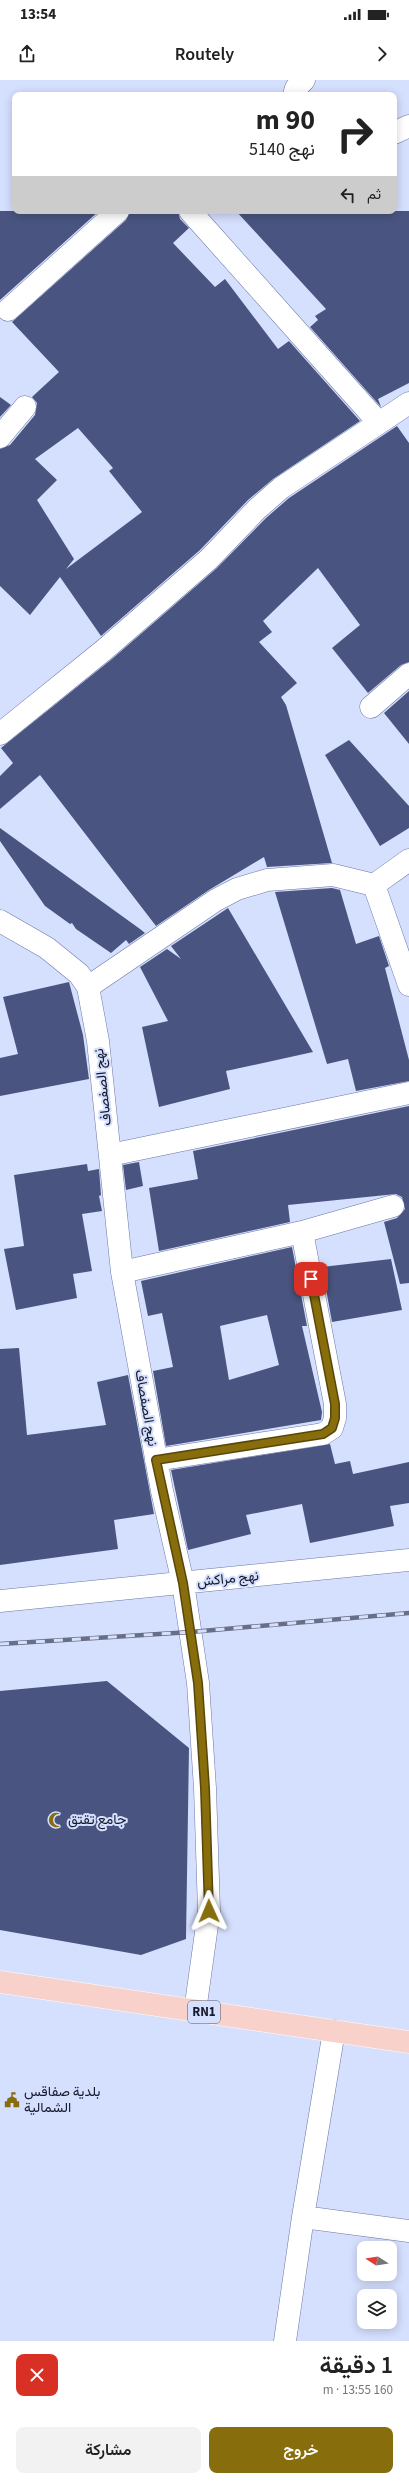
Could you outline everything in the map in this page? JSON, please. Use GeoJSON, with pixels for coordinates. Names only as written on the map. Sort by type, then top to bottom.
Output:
{"type":"FeatureCollection","features":[{"type":"Feature","properties":{"kind":"main road","name":"RN1"},"geometry":{"type":"LineString","coordinates":[[0,1982],[409,2042]]}},
{"type":"Feature","properties":{"kind":"street"},"geometry":{"type":"LineString","coordinates":[[295,92],[296,88],[304,80]]}},
{"type":"Feature","properties":{"kind":"street"},"geometry":{"type":"LineString","coordinates":[[397,132],[409,126]]}},
{"type":"Feature","properties":{"kind":"street"},"geometry":{"type":"LineString","coordinates":[[8,310],[115,214]]}},
{"type":"Feature","properties":{"kind":"street"},"geometry":{"type":"LineString","coordinates":[[193,214],[379,423]]}},
{"type":"Feature","properties":{"kind":"street"},"geometry":{"type":"LineString","coordinates":[[0,734],[104,650],[191,574],[281,488],[409,403]]}},
{"type":"Feature","properties":{"kind":"street"},"geometry":{"type":"LineString","coordinates":[[0,437],[25,407]]}},
{"type":"Feature","properties":{"kind":"street"},"geometry":{"type":"LineString","coordinates":[[371,707],[409,674]]}},
{"type":"Feature","properties":{"kind":"street"},"geometry":{"type":"LineString","coordinates":[[0,921],[64,960],[88,987],[216,900],[237,890],[267,880],[333,876],[374,885],[409,860]]}},
{"type":"Feature","properties":{"kind":"street"},"geometry":{"type":"LineString","coordinates":[[374,885],[409,985]]}},
{"type":"Feature","properties":{"kind":"street","name":"نهج الصفصاف"},"geometry":{"type":"LineString","coordinates":[[88,987],[98,1041],[122,1272],[156,1460],[183,1583],[198,1683],[207,1833],[209,1911],[195,2011]]}},
{"type":"Feature","properties":{"kind":"street"},"geometry":{"type":"LineString","coordinates":[[110,1155],[409,1093]]}},
{"type":"Feature","properties":{"kind":"street"},"geometry":{"type":"LineString","coordinates":[[122,1272],[302,1232],[393,1206]]}},
{"type":"Feature","properties":{"kind":"street"},"geometry":{"type":"LineString","coordinates":[[156,1460],[323,1434],[332,1428],[335,1418],[335,1404],[302,1232]]}},
{"type":"Feature","properties":{"kind":"street","name":"نهج مراكش"},"geometry":{"type":"LineString","coordinates":[[0,1601],[409,1560]]}},
{"type":"Feature","properties":{"kind":"street"},"geometry":{"type":"LineString","coordinates":[[285,2341],[302,2217],[334,2031]]}},
{"type":"Feature","properties":{"kind":"street"},"geometry":{"type":"LineString","coordinates":[[302,2217],[409,2231]]}},
{"type":"Feature","properties":{"kind":"building"},"geometry":{"type":"Polygon","coordinates":[[[0,211],[12,211],[12,214],[96,214],[0,300],[0,211]]]}},
{"type":"Feature","properties":{"kind":"building"},"geometry":{"type":"Polygon","coordinates":[[[397,211],[409,211],[409,383],[378,399],[381,407],[310,327],[318,320],[315,316],[326,309],[239,214],[397,214],[397,211]]]}},
{"type":"Feature","properties":{"kind":"building"},"geometry":{"type":"Polygon","coordinates":[[[129,214],[179,214],[180,219],[189,228],[173,243],[215,287],[225,279],[278,349],[289,341],[360,421],[273,479],[248,500],[200,550],[101,636],[60,577],[30,615],[0,586],[0,449],[10,445],[35,415],[37,403],[32,397],[59,372],[12,322],[126,220],[129,214]],[[78,428],[35,459],[57,480],[37,500],[74,559],[66,569],[142,512],[109,471],[113,468],[78,428]]]}},
{"type":"Feature","properties":{"kind":"building"},"geometry":{"type":"Polygon","coordinates":[[[0,397],[11,405],[0,417],[0,397]]]}},
{"type":"Feature","properties":{"kind":"building"},"geometry":{"type":"Polygon","coordinates":[[[397,426],[409,443],[409,662],[401,665],[368,693],[332,648],[360,625],[318,568],[263,621],[272,632],[259,642],[297,683],[281,697],[286,705],[332,863],[267,867],[264,857],[209,890],[156,926],[40,775],[0,809],[0,776],[13,763],[1,748],[112,659],[217,568],[266,518],[289,498],[397,426]]]}},
{"type":"Feature","properties":{"kind":"building"},"geometry":{"type":"Polygon","coordinates":[[[409,691],[409,744],[384,713],[409,691]]]}},
{"type":"Feature","properties":{"kind":"building"},"geometry":{"type":"Polygon","coordinates":[[[349,740],[409,806],[409,828],[380,846],[325,755],[349,740]]]}},
{"type":"Feature","properties":{"kind":"building"},"geometry":{"type":"Polygon","coordinates":[[[0,828],[145,933],[129,944],[126,940],[111,953],[76,929],[72,923],[70,924],[45,906],[0,841],[0,828]]]}},
{"type":"Feature","properties":{"kind":"building"},"geometry":{"type":"Polygon","coordinates":[[[332,888],[340,890],[356,944],[379,936],[389,966],[385,968],[409,1060],[409,1081],[356,1091],[348,1059],[327,1064],[275,892],[332,888]]]}},
{"type":"Feature","properties":{"kind":"building"},"geometry":{"type":"Polygon","coordinates":[[[228,908],[313,1052],[226,1071],[230,1089],[159,1107],[142,1027],[168,1021],[140,967],[167,949],[181,959],[171,946],[228,908]]]}},
{"type":"Feature","properties":{"kind":"building"},"geometry":{"type":"Polygon","coordinates":[[[69,982],[83,1035],[89,1079],[0,1096],[0,1058],[18,1054],[3,997],[69,982]]]}},
{"type":"Feature","properties":{"kind":"building"},"geometry":{"type":"Polygon","coordinates":[[[409,1106],[409,1283],[400,1284],[384,1222],[397,1218],[405,1209],[402,1197],[396,1194],[288,1205],[290,1222],[159,1251],[149,1188],[198,1179],[193,1151],[409,1106]]]}},
{"type":"Feature","properties":{"kind":"building"},"geometry":{"type":"Polygon","coordinates":[[[139,1162],[143,1186],[126,1190],[123,1165],[139,1162]]]}},
{"type":"Feature","properties":{"kind":"building"},"geometry":{"type":"Polygon","coordinates":[[[87,1164],[88,1171],[99,1169],[101,1195],[99,1196],[102,1211],[82,1214],[92,1271],[73,1274],[77,1298],[16,1310],[4,1249],[24,1246],[14,1175],[87,1164]]]}},
{"type":"Feature","properties":{"kind":"building"},"geometry":{"type":"Polygon","coordinates":[[[292,1247],[307,1326],[302,1326],[322,1412],[321,1420],[166,1446],[153,1371],[173,1367],[162,1313],[148,1316],[141,1281],[292,1247]],[[267,1315],[220,1326],[229,1380],[279,1365],[267,1315]]]}},
{"type":"Feature","properties":{"kind":"building"},"geometry":{"type":"Polygon","coordinates":[[[391,1259],[402,1310],[332,1322],[322,1267],[391,1259]]]}},
{"type":"Feature","properties":{"kind":"building"},"geometry":{"type":"Polygon","coordinates":[[[19,1348],[27,1435],[106,1425],[97,1382],[128,1375],[154,1514],[114,1520],[118,1549],[0,1565],[0,1349],[19,1348]]]}},
{"type":"Feature","properties":{"kind":"building"},"geometry":{"type":"Polygon","coordinates":[[[330,1444],[335,1464],[350,1461],[353,1474],[409,1462],[409,1503],[390,1506],[394,1526],[310,1543],[302,1504],[246,1515],[251,1534],[188,1550],[171,1470],[330,1444]]]}},
{"type":"Feature","properties":{"kind":"building"},"geometry":{"type":"Polygon","coordinates":[[[107,1681],[189,1748],[186,1939],[141,1955],[0,1930],[0,1691],[107,1681]]]}},
{"type":"Feature","properties":{"kind":"railway"},"geometry":{"type":"LineString","coordinates":[[0,1644],[191,1632],[409,1613]]}},
{"type":"Feature","properties":{"kind":"place","name":"جامع تقتق"},"geometry":{"type":"Point","coordinates":[56,1820]}},
{"type":"Feature","properties":{"kind":"place","name":"بلدية صفاقس الشمالية"},"geometry":{"type":"Point","coordinates":[12,2100]}},
{"type":"Feature","properties":{"kind":"route"},"geometry":{"type":"LineString","coordinates":[[209,1911],[203,1742],[198,1683],[183,1583],[156,1460],[323,1434],[332,1428],[335,1418],[335,1404],[311,1279]]}}]}
